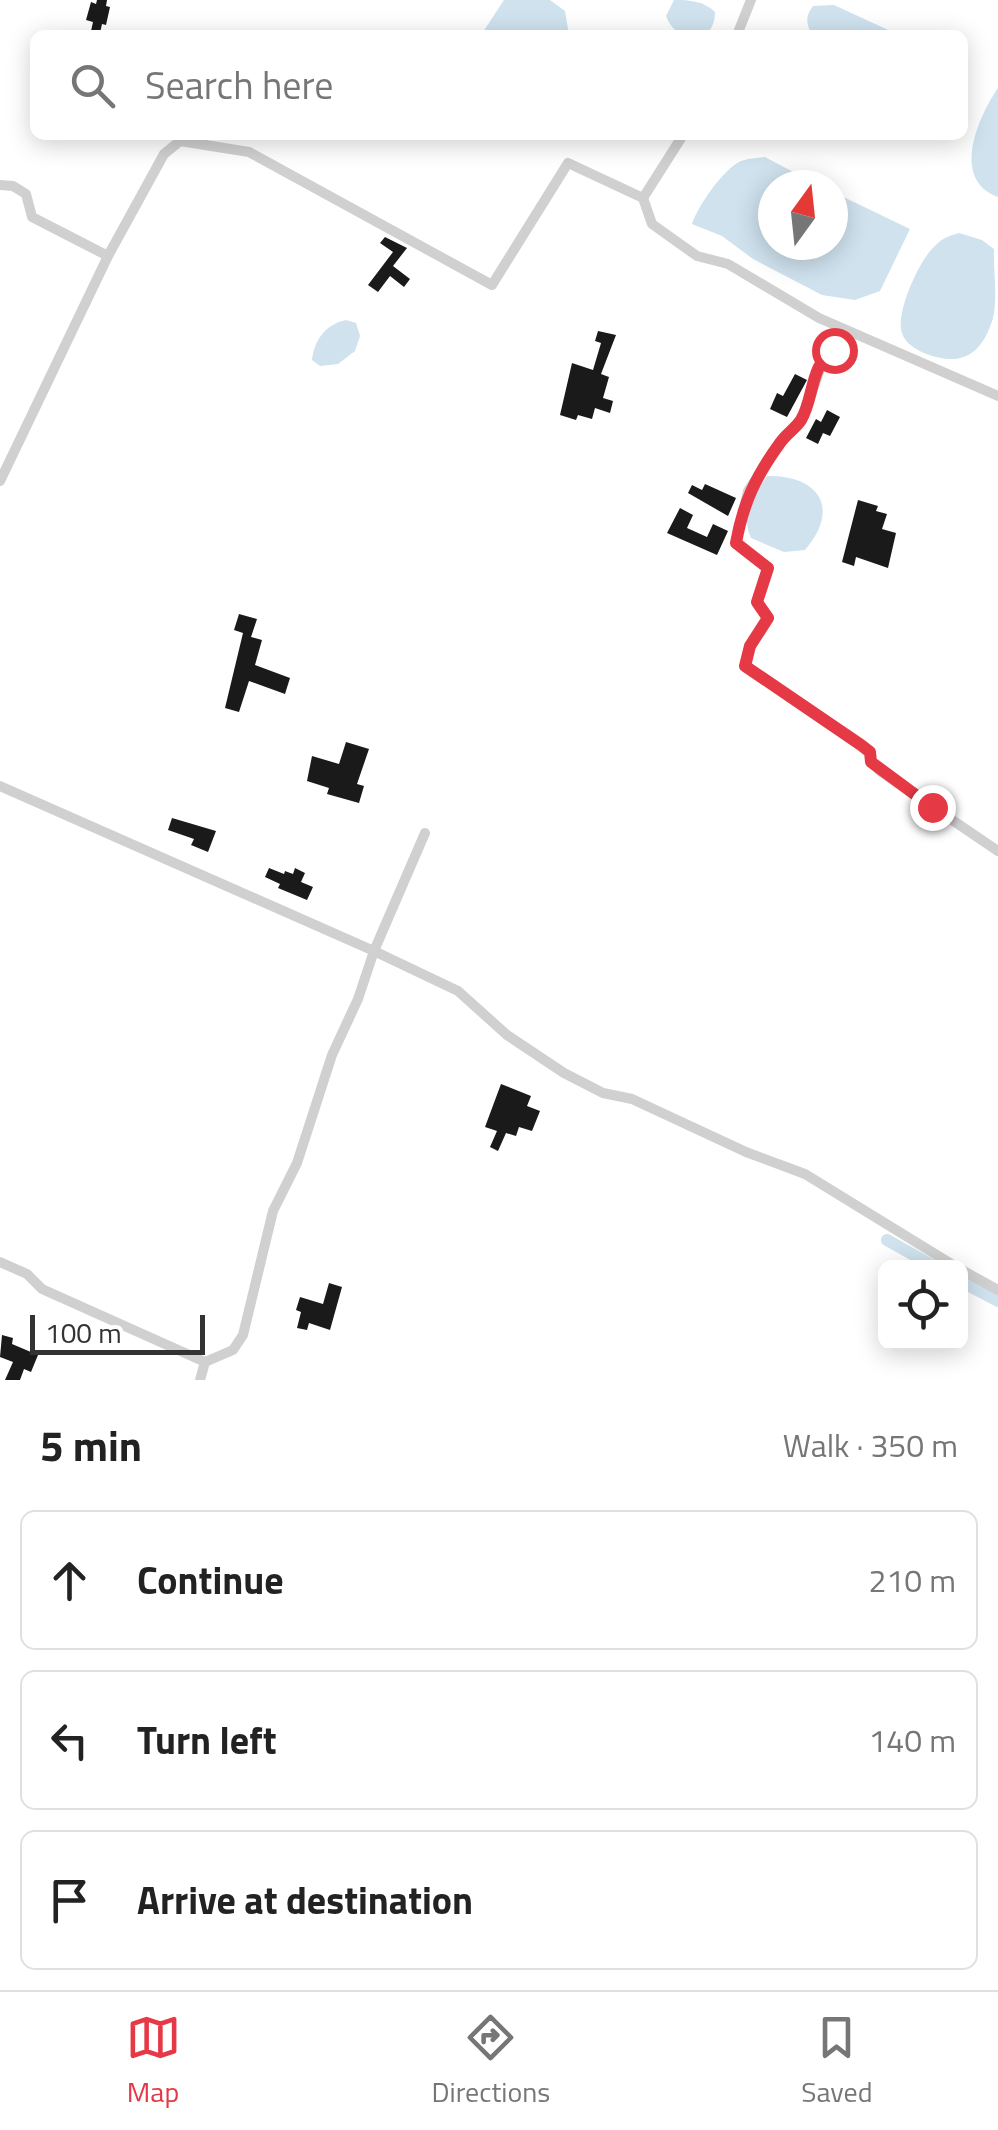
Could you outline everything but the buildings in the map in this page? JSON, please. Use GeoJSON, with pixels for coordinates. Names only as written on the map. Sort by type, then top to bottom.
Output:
{"type":"FeatureCollection","features":[{"type":"Feature","properties":{"kind":"street"},"geometry":{"type":"LineString","coordinates":[[739,30],[751,0]]}},
{"type":"Feature","properties":{"kind":"street"},"geometry":{"type":"LineString","coordinates":[[643,198],[680,140]]}},
{"type":"Feature","properties":{"kind":"street"},"geometry":{"type":"LineString","coordinates":[[0,481],[108,256],[164,154],[180,141],[249,152],[492,285],[568,163],[643,198],[652,224],[697,256],[728,264],[848,331],[998,396]]}},
{"type":"Feature","properties":{"kind":"street"},"geometry":{"type":"LineString","coordinates":[[0,185],[13,186],[26,194],[32,217],[108,256]]}},
{"type":"Feature","properties":{"kind":"street"},"geometry":{"type":"LineString","coordinates":[[848,331],[823,360],[803,417],[748,490],[736,543],[768,568],[757,602],[768,618],[750,646],[745,666],[870,752],[871,762],[880,771],[998,851]]}},
{"type":"Feature","properties":{"kind":"street"},"geometry":{"type":"LineString","coordinates":[[0,786],[458,991],[507,1034],[564,1073],[603,1093],[632,1098],[746,1152],[806,1174],[946,1260]]}},
{"type":"Feature","properties":{"kind":"street"},"geometry":{"type":"LineString","coordinates":[[0,1262],[27,1274],[42,1289],[205,1362],[234,1350],[243,1335],[273,1211],[297,1163],[332,1055],[425,832]]}},
{"type":"Feature","properties":{"kind":"street"},"geometry":{"type":"LineString","coordinates":[[968,1273],[998,1290]]}},
{"type":"Feature","properties":{"kind":"street"},"geometry":{"type":"LineString","coordinates":[[200,1380],[205,1362]]}},
{"type":"Feature","properties":{"kind":"water"},"geometry":{"type":"Polygon","coordinates":[[[504,0],[550,0],[565,11],[568,30],[484,30],[504,0]]]}},
{"type":"Feature","properties":{"kind":"water"},"geometry":{"type":"Polygon","coordinates":[[[674,0],[696,2],[715,12],[710,30],[675,30],[666,16],[674,0]]]}},
{"type":"Feature","properties":{"kind":"water"},"geometry":{"type":"Polygon","coordinates":[[[834,5],[888,30],[810,30],[807,20],[813,6],[834,5]]]}},
{"type":"Feature","properties":{"kind":"water"},"geometry":{"type":"Polygon","coordinates":[[[998,88],[998,197],[983,189],[975,177],[972,147],[998,88]]]}},
{"type":"Feature","properties":{"kind":"water"},"geometry":{"type":"Polygon","coordinates":[[[765,157],[790,170],[758,170],[758,260],[848,260],[848,199],[910,229],[880,291],[855,300],[822,295],[753,259],[722,236],[692,224],[705,198],[727,171],[750,159],[765,157]]]}},
{"type":"Feature","properties":{"kind":"water"},"geometry":{"type":"Polygon","coordinates":[[[959,233],[982,240],[994,249],[994,309],[988,331],[976,349],[949,359],[914,348],[903,337],[901,324],[905,301],[921,264],[939,242],[959,233]]]}},
{"type":"Feature","properties":{"kind":"water"},"geometry":{"type":"Polygon","coordinates":[[[346,320],[356,323],[360,336],[355,351],[338,364],[320,366],[312,360],[318,340],[327,329],[346,320]]]}},
{"type":"Feature","properties":{"kind":"water"},"geometry":{"type":"Polygon","coordinates":[[[767,476],[800,481],[819,497],[822,521],[805,550],[784,552],[751,538],[747,513],[767,476]]]}},
{"type":"Feature","properties":{"kind":"waterway"},"geometry":{"type":"LineString","coordinates":[[887,1240],[923,1260]]}},
{"type":"Feature","properties":{"kind":"waterway"},"geometry":{"type":"LineString","coordinates":[[968,1285],[998,1301]]}},
{"type":"Feature","properties":{"kind":"route"},"geometry":{"type":"LineString","coordinates":[[834,350],[828,352],[816,376],[799,424],[780,443],[748,490],[736,543],[768,568],[757,602],[768,618],[750,646],[745,666],[861,745],[870,752],[871,762],[880,771],[932,807]]}}]}
